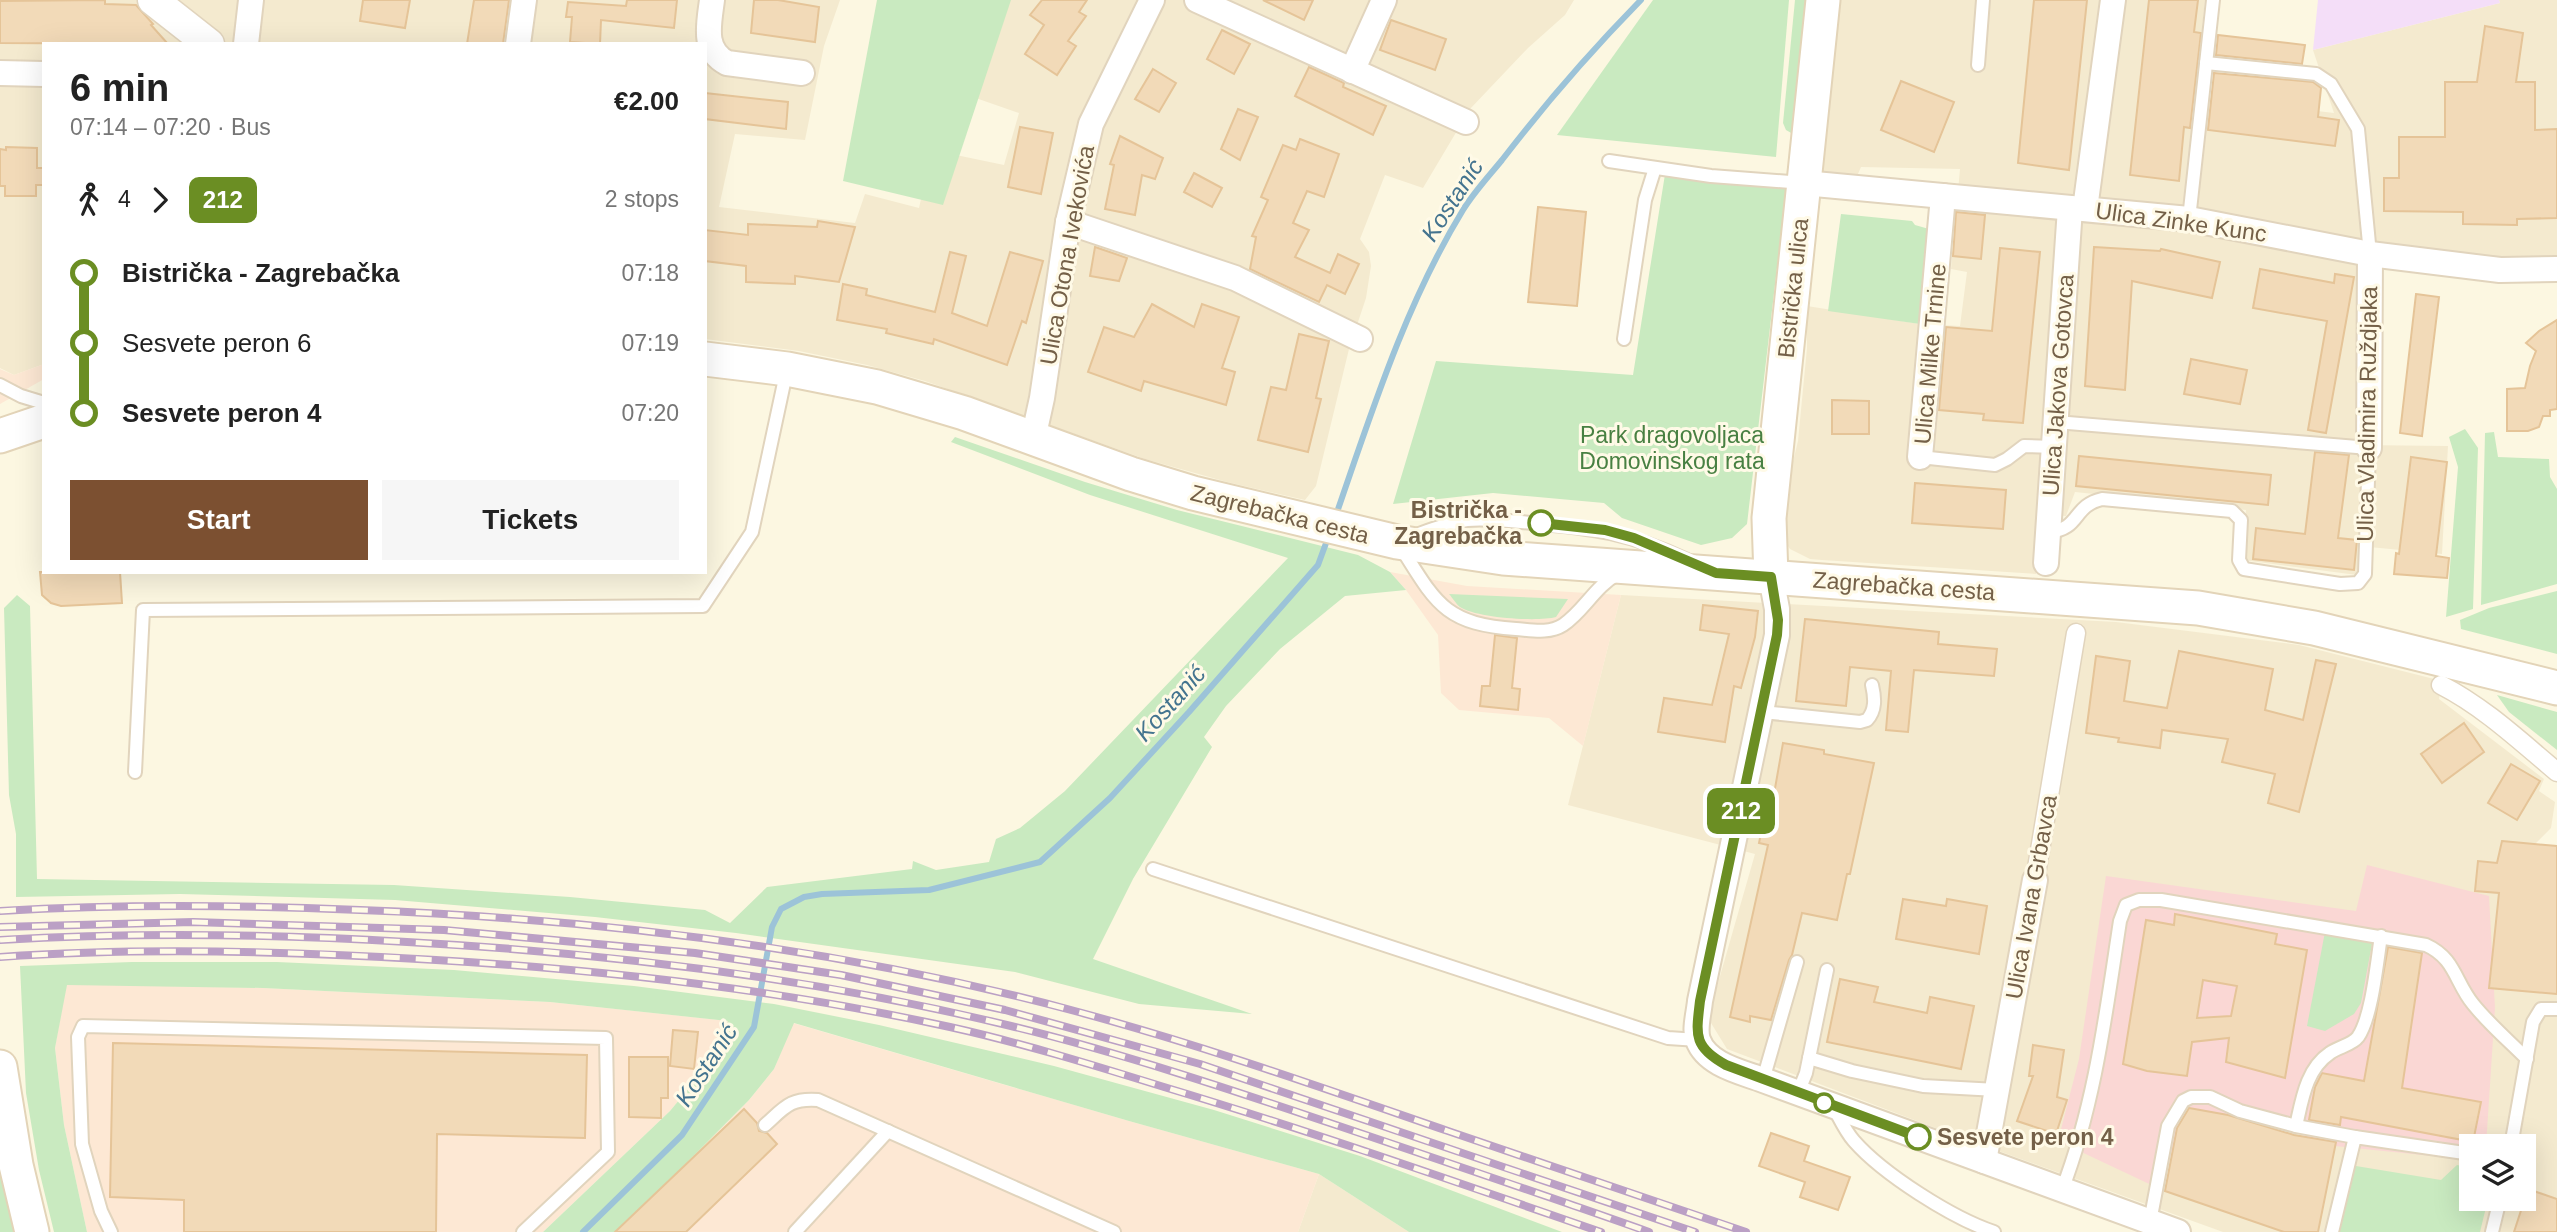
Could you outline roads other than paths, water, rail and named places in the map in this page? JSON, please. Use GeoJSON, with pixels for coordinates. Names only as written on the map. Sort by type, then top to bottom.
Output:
{"type":"FeatureCollection","features":[{"type":"Feature","properties":{"kind":"main road","name":"Bistrička ulica"},"geometry":{"type":"LineString","coordinates":[[1771,577],[1769,518],[1823,0]]}},
{"type":"Feature","properties":{"kind":"main road","name":"Zagrebačka cesta"},"geometry":{"type":"LineString","coordinates":[[707,359],[834,377],[915,397],[1131,474],[1193,493],[1397,541],[1503,558],[2186,607],[2273,620],[2371,641],[2557,688]]}},
{"type":"Feature","properties":{"kind":"main road"},"geometry":{"type":"LineString","coordinates":[[0,1067],[16,1165],[33,1232]]}},
{"type":"Feature","properties":{"kind":"street"},"geometry":{"type":"LineString","coordinates":[[153,0],[206,42]]}},
{"type":"Feature","properties":{"kind":"street"},"geometry":{"type":"LineString","coordinates":[[246,42],[251,0]]}},
{"type":"Feature","properties":{"kind":"street"},"geometry":{"type":"LineString","coordinates":[[518,42],[524,0]]}},
{"type":"Feature","properties":{"kind":"street"},"geometry":{"type":"LineString","coordinates":[[712,0],[708,38],[712,51],[718,58],[727,63],[802,73]]}},
{"type":"Feature","properties":{"kind":"street","name":"Ulica Otona Ivekovića"},"geometry":{"type":"LineString","coordinates":[[1033,439],[1042,398],[1068,222],[1091,124],[1152,0]]}},
{"type":"Feature","properties":{"kind":"street"},"geometry":{"type":"LineString","coordinates":[[1196,0],[1466,122]]}},
{"type":"Feature","properties":{"kind":"street"},"geometry":{"type":"LineString","coordinates":[[1352,71],[1384,0]]}},
{"type":"Feature","properties":{"kind":"street","name":"Ulica Jakova Gotovca"},"geometry":{"type":"LineString","coordinates":[[2046,563],[2056,422],[2077,208],[2113,0]]}},
{"type":"Feature","properties":{"kind":"street"},"geometry":{"type":"LineString","coordinates":[[0,74],[42,74]]}},
{"type":"Feature","properties":{"kind":"street","name":"Ulica Zinke Kunc"},"geometry":{"type":"LineString","coordinates":[[1804,183],[2189,219],[2370,254],[2500,270],[2557,269]]}},
{"type":"Feature","properties":{"kind":"street","name":"Ulica Milke Trnine"},"geometry":{"type":"LineString","coordinates":[[1920,457],[1943,196]]}},
{"type":"Feature","properties":{"kind":"street"},"geometry":{"type":"LineString","coordinates":[[1068,222],[1235,278],[1360,339]]}},
{"type":"Feature","properties":{"kind":"street","name":"Ulica Vladimira Ruždjaka"},"geometry":{"type":"LineString","coordinates":[[2368,448],[2370,254]]}},
{"type":"Feature","properties":{"kind":"street"},"geometry":{"type":"LineString","coordinates":[[1771,577],[1778,620],[1762,712],[1700,1001],[1698,1040],[1711,1057],[1763,1080],[2178,1232]]}},
{"type":"Feature","properties":{"kind":"street","name":"Ulica Ivana Grbavca"},"geometry":{"type":"LineString","coordinates":[[1984,1161],[2076,633]]}},
{"type":"Feature","properties":{"kind":"street"},"geometry":{"type":"LineString","coordinates":[[2441,685],[2475,704],[2557,772]]}},
{"type":"Feature","properties":{"kind":"lane"},"geometry":{"type":"LineString","coordinates":[[1978,65],[1983,0]]}},
{"type":"Feature","properties":{"kind":"lane"},"geometry":{"type":"LineString","coordinates":[[2189,219],[2213,0]]}},
{"type":"Feature","properties":{"kind":"lane"},"geometry":{"type":"LineString","coordinates":[[2206,62],[2316,74],[2331,84],[2358,129],[2370,254]]}},
{"type":"Feature","properties":{"kind":"lane"},"geometry":{"type":"LineString","coordinates":[[1609,161],[1711,176],[1804,183]]}},
{"type":"Feature","properties":{"kind":"lane"},"geometry":{"type":"LineString","coordinates":[[1624,339],[1645,200],[1655,168]]}},
{"type":"Feature","properties":{"kind":"lane"},"geometry":{"type":"LineString","coordinates":[[135,772],[143,610],[703,606],[751,532],[787,369]]}},
{"type":"Feature","properties":{"kind":"lane"},"geometry":{"type":"LineString","coordinates":[[0,385],[42,403]]}},
{"type":"Feature","properties":{"kind":"lane"},"geometry":{"type":"LineString","coordinates":[[2056,422],[2368,448]]}},
{"type":"Feature","properties":{"kind":"lane","name":"Ulica Milke Trnine"},"geometry":{"type":"LineString","coordinates":[[1920,457],[1994,465],[2024,446],[2054,447]]}},
{"type":"Feature","properties":{"kind":"lane","name":"Ulica Vladimira Ruždjaka"},"geometry":{"type":"LineString","coordinates":[[2049,532],[2068,528],[2086,505],[2102,499],[2232,511],[2238,515],[2242,526],[2239,560],[2244,569],[2340,584],[2358,583],[2365,574],[2368,448]]}},
{"type":"Feature","properties":{"kind":"lane"},"geometry":{"type":"LineString","coordinates":[[1631,567],[1599,588],[1571,619],[1559,628],[1542,631],[1490,627],[1469,622],[1438,601],[1397,541],[1468,520],[1492,519],[1562,525],[1605,530],[1634,538],[1716,573]]}},
{"type":"Feature","properties":{"kind":"lane"},"geometry":{"type":"LineString","coordinates":[[1762,712],[1860,722],[1867,720],[1874,707],[1872,685]]}},
{"type":"Feature","properties":{"kind":"lane"},"geometry":{"type":"LineString","coordinates":[[1153,869],[1622,1024],[1668,1038],[1698,1040]]}},
{"type":"Feature","properties":{"kind":"lane"},"geometry":{"type":"LineString","coordinates":[[2062,1190],[2095,1080],[2120,921],[2126,905],[2139,900],[2161,900],[2426,945],[2440,951],[2471,1002],[2527,1059]]}},
{"type":"Feature","properties":{"kind":"lane"},"geometry":{"type":"LineString","coordinates":[[2297,1126],[2305,1088],[2313,1072],[2328,1054],[2357,1040],[2365,1023],[2381,936]]}},
{"type":"Feature","properties":{"kind":"lane"},"geometry":{"type":"LineString","coordinates":[[1763,1080],[1797,962]]}},
{"type":"Feature","properties":{"kind":"lane"},"geometry":{"type":"LineString","coordinates":[[1798,1093],[1809,1058],[1827,970]]}},
{"type":"Feature","properties":{"kind":"lane"},"geometry":{"type":"LineString","coordinates":[[2513,1134],[2533,1022],[2541,1009],[2557,1009]]}},
{"type":"Feature","properties":{"kind":"lane"},"geometry":{"type":"LineString","coordinates":[[111,1232],[101,1211],[82,1144],[78,1037],[83,1026],[606,1038],[608,1152],[523,1232]]}},
{"type":"Feature","properties":{"kind":"lane"},"geometry":{"type":"LineString","coordinates":[[1809,1058],[1923,1087],[1997,1090]]}},
{"type":"Feature","properties":{"kind":"lane"},"geometry":{"type":"LineString","coordinates":[[2150,1222],[2168,1126],[2183,1101],[2199,1096],[2210,1097],[2240,1111],[2297,1126],[2459,1152]]}},
{"type":"Feature","properties":{"kind":"lane"},"geometry":{"type":"LineString","coordinates":[[765,1125],[789,1102],[801,1099],[818,1100],[1114,1232]]}},
{"type":"Feature","properties":{"kind":"lane"},"geometry":{"type":"LineString","coordinates":[[1832,1106],[1852,1139],[1874,1160],[1941,1206],[1994,1232]]}},
{"type":"Feature","properties":{"kind":"lane"},"geometry":{"type":"LineString","coordinates":[[802,1230],[888,1131]]}},
{"type":"Feature","properties":{"kind":"lane"},"geometry":{"type":"LineString","coordinates":[[2332,1232],[2355,1137]]}},
{"type":"Feature","properties":{"kind":"lane"},"geometry":{"type":"LineString","coordinates":[[2492,1232],[2497,1211]]}},
{"type":"Feature","properties":{"kind":"waterway","name":"Kostanić"},"geometry":{"type":"LineString","coordinates":[[1335,518],[1376,400],[1407,322],[1442,246],[1463,210],[1552,98],[1641,0]]}},
{"type":"Feature","properties":{"kind":"waterway","name":"Kostanić"},"geometry":{"type":"LineString","coordinates":[[583,1232],[682,1135],[754,1027],[772,927],[781,909],[804,897],[822,894],[929,890],[1040,862],[1110,798],[1189,712],[1318,565],[1329,535]]}},
{"type":"Feature","properties":{"kind":"railway"},"geometry":{"type":"LineString","coordinates":[[0,911],[225,906],[450,914],[629,929],[807,953],[896,969],[984,988],[1166,1037],[1746,1232]]}},
{"type":"Feature","properties":{"kind":"railway"},"geometry":{"type":"LineString","coordinates":[[0,927],[193,922],[444,930],[695,953],[841,975],[1005,1010],[1200,1064],[1695,1232]]}},
{"type":"Feature","properties":{"kind":"railway"},"geometry":{"type":"LineString","coordinates":[[0,940],[204,935],[407,942],[635,961],[862,994],[1011,1026],[1134,1060],[1649,1232]]}},
{"type":"Feature","properties":{"kind":"railway"},"geometry":{"type":"LineString","coordinates":[[0,957],[163,951],[382,957],[565,969],[694,983],[823,1002],[950,1027],[1084,1063],[1329,1139],[1601,1232]]}},
{"type":"Feature","properties":{"kind":"place","name":"Bistrička - Zagrebačka"},"geometry":{"type":"Point","coordinates":[1541,523]}},
{"type":"Feature","properties":{"kind":"place","name":"Sesvete peron 4"},"geometry":{"type":"Point","coordinates":[1918,1137]}},
{"type":"Feature","properties":{"kind":"park label","name":"Park dragovoljaca Domovinskog rata"},"geometry":{"type":"Point","coordinates":[1672,448]}}]}
